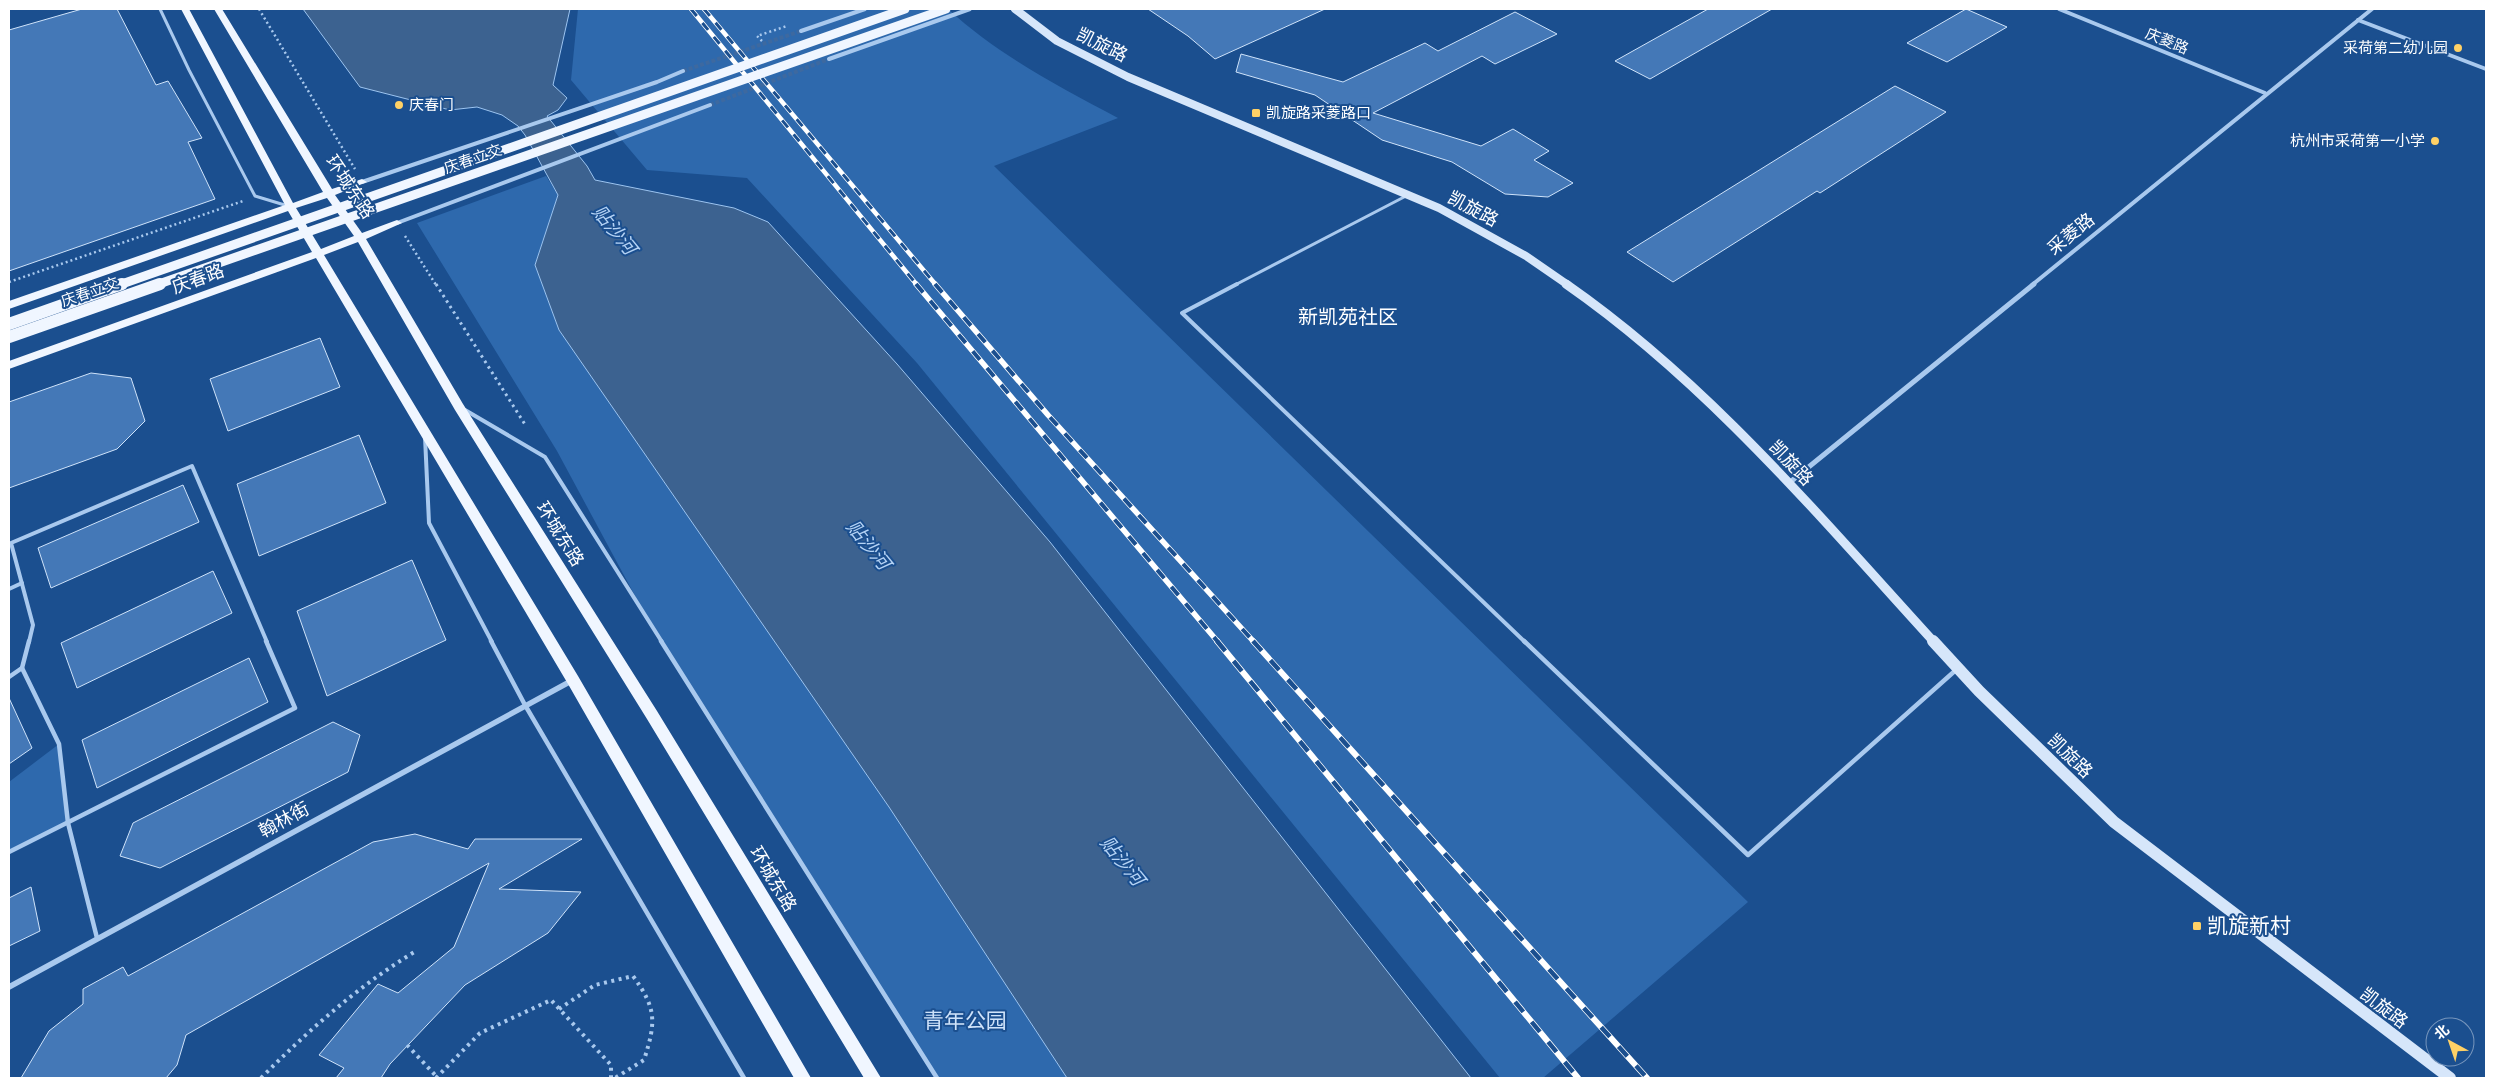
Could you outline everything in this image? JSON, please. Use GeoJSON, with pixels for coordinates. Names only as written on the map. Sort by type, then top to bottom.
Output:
{"type":"FeatureCollection","features":[{"type":"Feature","properties":{"kind":"main road"},"geometry":{"type":"LineString","coordinates":[[185,9],[290,206],[424,427],[573,680],[803,1078]]}},
{"type":"Feature","properties":{"kind":"main road","name":"环城东路"},"geometry":{"type":"LineString","coordinates":[[218,9],[329,192],[361,238],[458,407],[652,715],[873,1078]]}},
{"type":"Feature","properties":{"kind":"main road","name":"庆春立交"},"geometry":{"type":"LineString","coordinates":[[9,324],[905,9]]}},
{"type":"Feature","properties":{"kind":"main road","name":"庆春立交"},"geometry":{"type":"LineString","coordinates":[[9,337],[946,9]]}},
{"type":"Feature","properties":{"kind":"main road","name":"凯旋路"},"geometry":{"type":"LineString","coordinates":[[1015,9],[1057,41],[1128,77],[1439,208],[1526,256],[1615,318],[1679,372],[1789,483],[1979,691],[2114,822],[2450,1078]]}},
{"type":"Feature","properties":{"kind":"main road"},"geometry":{"type":"LineString","coordinates":[[9,305],[362,182]]}},
{"type":"Feature","properties":{"kind":"main road","name":"庆春路"},"geometry":{"type":"LineString","coordinates":[[9,365],[397,224]]}},
{"type":"Feature","properties":{"kind":"street"},"geometry":{"type":"LineString","coordinates":[[801,31],[865,9]]}},
{"type":"Feature","properties":{"kind":"street"},"geometry":{"type":"LineString","coordinates":[[829,59],[970,9]]}},
{"type":"Feature","properties":{"kind":"street","name":"庆菱路"},"geometry":{"type":"LineString","coordinates":[[2059,9],[2265,93]]}},
{"type":"Feature","properties":{"kind":"street","name":"采菱路"},"geometry":{"type":"LineString","coordinates":[[1789,483],[2265,93],[2372,9]]}},
{"type":"Feature","properties":{"kind":"street"},"geometry":{"type":"LineString","coordinates":[[2358,20],[2486,69]]}},
{"type":"Feature","properties":{"kind":"street"},"geometry":{"type":"LineString","coordinates":[[362,182],[657,82],[683,71]]}},
{"type":"Feature","properties":{"kind":"street"},"geometry":{"type":"LineString","coordinates":[[397,224],[710,105]]}},
{"type":"Feature","properties":{"kind":"street","name":"翰林街"},"geometry":{"type":"LineString","coordinates":[[9,987],[573,680]]}},
{"type":"Feature","properties":{"kind":"lane"},"geometry":{"type":"LineString","coordinates":[[160,9],[189,70],[255,196],[290,206]]}},
{"type":"Feature","properties":{"kind":"lane"},"geometry":{"type":"LineString","coordinates":[[1408,194],[1182,313],[1748,855],[1958,668]]}},
{"type":"Feature","properties":{"kind":"lane"},"geometry":{"type":"LineString","coordinates":[[458,407],[545,456],[937,1078]]}},
{"type":"Feature","properties":{"kind":"lane"},"geometry":{"type":"LineString","coordinates":[[424,427],[429,523],[525,706],[744,1078]]}},
{"type":"Feature","properties":{"kind":"lane"},"geometry":{"type":"LineString","coordinates":[[9,852],[68,823],[295,708],[192,466],[11,543],[33,625],[22,668],[60,744],[68,823],[97,938]]}},
{"type":"Feature","properties":{"kind":"lane"},"geometry":{"type":"LineString","coordinates":[[9,589],[22,583]]}},
{"type":"Feature","properties":{"kind":"lane"},"geometry":{"type":"LineString","coordinates":[[9,677],[22,668]]}},
{"type":"Feature","properties":{"kind":"path"},"geometry":{"type":"LineString","coordinates":[[9,282],[255,196]]}},
{"type":"Feature","properties":{"kind":"path"},"geometry":{"type":"LineString","coordinates":[[261,1078],[304,1035],[388,967],[416,951]]}},
{"type":"Feature","properties":{"kind":"path"},"geometry":{"type":"LineString","coordinates":[[559,1009],[595,985],[633,976],[649,998],[655,1026],[644,1060],[615,1078]]}},
{"type":"Feature","properties":{"kind":"path"},"geometry":{"type":"LineString","coordinates":[[407,1046],[437,1078],[480,1033],[551,1000],[611,1065],[611,1078]]}},
{"type":"Feature","properties":{"kind":"green space"},"geometry":{"type":"Polygon","coordinates":[[[578,9],[948,9],[987,41],[1029,69],[1118,118],[994,166],[1748,902],[1543,1078],[1500,1078],[917,363],[747,178],[647,170],[571,80],[578,9]]]}},
{"type":"Feature","properties":{"kind":"green space","name":"青年公园"},"geometry":{"type":"Polygon","coordinates":[[[546,176],[558,195],[535,265],[559,330],[889,807],[1067,1078],[938,1078],[661,644],[557,451],[417,223],[546,176]]]}},
{"type":"Feature","properties":{"kind":"green space"},"geometry":{"type":"Polygon","coordinates":[[[59,744],[68,823],[9,852],[9,782],[59,744]]]}},
{"type":"Feature","properties":{"kind":"water","name":"贴沙河"},"geometry":{"type":"Polygon","coordinates":[[[303,9],[570,9],[553,85],[567,98],[558,110],[547,116],[587,166],[595,180],[734,208],[768,222],[897,364],[1050,542],[1471,1078],[1067,1078],[889,807],[559,330],[535,265],[558,195],[525,135],[518,126],[502,115],[477,107],[450,110],[360,87],[303,9]]]}},
{"type":"Feature","properties":{"kind":"building"},"geometry":{"type":"Polygon","coordinates":[[[82,9],[117,9],[156,85],[168,81],[202,138],[188,142],[215,199],[9,271],[9,30],[82,9]]]}},
{"type":"Feature","properties":{"kind":"building"},"geometry":{"type":"Polygon","coordinates":[[[1148,9],[1325,9],[1215,59],[1188,36],[1148,9]]]}},
{"type":"Feature","properties":{"kind":"building"},"geometry":{"type":"Polygon","coordinates":[[[1708,9],[1772,9],[1650,79],[1615,61],[1708,9]]]}},
{"type":"Feature","properties":{"kind":"building"},"geometry":{"type":"Polygon","coordinates":[[[1966,9],[2007,27],[1947,62],[1907,43],[1966,9]]]}},
{"type":"Feature","properties":{"kind":"building"},"geometry":{"type":"Polygon","coordinates":[[[1515,12],[1557,34],[1495,64],[1482,56],[1373,113],[1481,146],[1513,129],[1549,151],[1534,160],[1573,183],[1548,197],[1505,194],[1452,162],[1382,140],[1315,95],[1236,72],[1241,54],[1343,82],[1425,43],[1438,51],[1515,12]]]}},
{"type":"Feature","properties":{"kind":"building"},"geometry":{"type":"Polygon","coordinates":[[[1895,86],[1946,112],[1820,193],[1817,191],[1673,282],[1627,252],[1895,86]]]}},
{"type":"Feature","properties":{"kind":"building"},"geometry":{"type":"Polygon","coordinates":[[[320,338],[340,387],[228,431],[210,379],[320,338]]]}},
{"type":"Feature","properties":{"kind":"building"},"geometry":{"type":"Polygon","coordinates":[[[91,373],[131,378],[145,421],[117,449],[9,488],[9,402],[91,373]]]}},
{"type":"Feature","properties":{"kind":"building"},"geometry":{"type":"Polygon","coordinates":[[[359,435],[386,503],[259,556],[237,484],[359,435]]]}},
{"type":"Feature","properties":{"kind":"building"},"geometry":{"type":"Polygon","coordinates":[[[183,485],[199,522],[51,588],[38,548],[183,485]]]}},
{"type":"Feature","properties":{"kind":"building"},"geometry":{"type":"Polygon","coordinates":[[[412,560],[446,640],[327,696],[297,611],[412,560]]]}},
{"type":"Feature","properties":{"kind":"building"},"geometry":{"type":"Polygon","coordinates":[[[213,571],[232,613],[77,688],[61,643],[213,571]]]}},
{"type":"Feature","properties":{"kind":"building"},"geometry":{"type":"Polygon","coordinates":[[[249,658],[268,702],[97,788],[82,740],[249,658]]]}},
{"type":"Feature","properties":{"kind":"building"},"geometry":{"type":"Polygon","coordinates":[[[9,698],[32,748],[9,764],[9,698]]]}},
{"type":"Feature","properties":{"kind":"building"},"geometry":{"type":"Polygon","coordinates":[[[333,722],[360,735],[348,772],[160,868],[120,856],[133,823],[333,722]]]}},
{"type":"Feature","properties":{"kind":"building"},"geometry":{"type":"Polygon","coordinates":[[[415,834],[468,849],[475,839],[582,839],[499,889],[581,892],[548,933],[465,985],[390,1064],[381,1078],[336,1078],[344,1068],[319,1055],[378,984],[398,993],[454,947],[489,863],[186,1035],[177,1065],[166,1078],[21,1078],[49,1031],[83,1004],[83,989],[123,967],[128,976],[373,842],[415,834]]]}},
{"type":"Feature","properties":{"kind":"building"},"geometry":{"type":"Polygon","coordinates":[[[31,887],[40,931],[9,946],[9,898],[31,887]]]}},
{"type":"Feature","properties":{"kind":"tunnel"},"geometry":{"type":"LineString","coordinates":[[683,71],[801,31]]}},
{"type":"Feature","properties":{"kind":"tunnel"},"geometry":{"type":"LineString","coordinates":[[710,105],[829,59]]}},
{"type":"Feature","properties":{"kind":"railway"},"geometry":{"type":"LineString","coordinates":[[691,9],[917,285]]}},
{"type":"Feature","properties":{"kind":"railway"},"geometry":{"type":"LineString","coordinates":[[704,9],[936,285]]}},
{"type":"Feature","properties":{"kind":"railway"},"geometry":{"type":"LineString","coordinates":[[916,284],[1218,642]]}},
{"type":"Feature","properties":{"kind":"railway"},"geometry":{"type":"LineString","coordinates":[[935,284],[1048,415],[1254,642]]}},
{"type":"Feature","properties":{"kind":"railway"},"geometry":{"type":"LineString","coordinates":[[1217,641],[1578,1078]]}},
{"type":"Feature","properties":{"kind":"railway"},"geometry":{"type":"LineString","coordinates":[[1253,641],[1647,1078]]}},
{"type":"Feature","properties":{"kind":"place","name":"采荷第二幼儿园"},"geometry":{"type":"Point","coordinates":[2458,48]}},
{"type":"Feature","properties":{"kind":"place","name":"庆春门"},"geometry":{"type":"Point","coordinates":[399,105]}},
{"type":"Feature","properties":{"kind":"place","name":"凯旋路采菱路口"},"geometry":{"type":"Point","coordinates":[1256,113]}},
{"type":"Feature","properties":{"kind":"place","name":"杭州市采荷第一小学"},"geometry":{"type":"Point","coordinates":[2435,141]}},
{"type":"Feature","properties":{"kind":"place","name":"凯旋新村"},"geometry":{"type":"Point","coordinates":[2197,926]}},
{"type":"Feature","properties":{"kind":"district","name":"新凯苑社区"},"geometry":{"type":"Point","coordinates":[1348,317]}}]}
